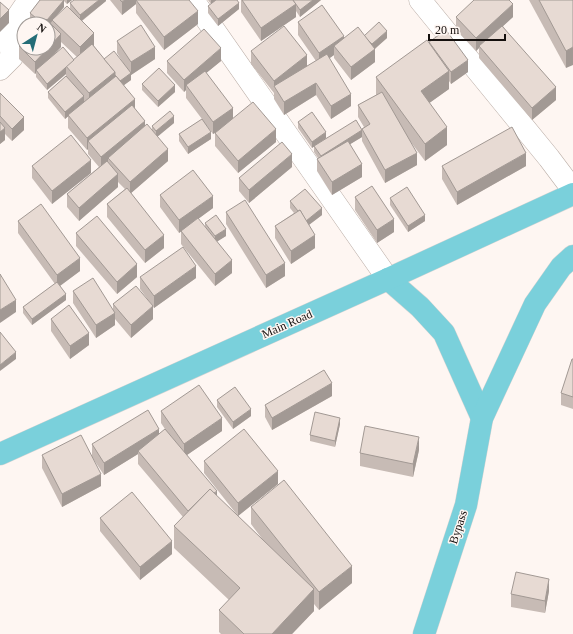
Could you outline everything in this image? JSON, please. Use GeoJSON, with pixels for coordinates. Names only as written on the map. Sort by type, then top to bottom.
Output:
{"type":"FeatureCollection","features":[{"type":"Feature","properties":{"kind":"main road","name":"Main Road"},"geometry":{"type":"LineString","coordinates":[[0,454],[573,194]]}},
{"type":"Feature","properties":{"kind":"main road","name":"Bypass"},"geometry":{"type":"LineString","coordinates":[[424,634],[466,505],[482,418],[535,304],[561,268],[573,256]]}},
{"type":"Feature","properties":{"kind":"main road"},"geometry":{"type":"LineString","coordinates":[[388,279],[420,307],[444,334],[482,418]]}},
{"type":"Feature","properties":{"kind":"street"},"geometry":{"type":"LineString","coordinates":[[0,69],[12,57],[8,31],[29,0]]}},
{"type":"Feature","properties":{"kind":"street"},"geometry":{"type":"LineString","coordinates":[[193,0],[388,279]]}},
{"type":"Feature","properties":{"kind":"street"},"geometry":{"type":"LineString","coordinates":[[420,0],[549,158],[573,190]]}},
{"type":"Feature","properties":{"kind":"building"},"geometry":{"type":"Polygon","coordinates":[[[40,0],[64,0],[50,16],[34,16],[30,13],[40,0]]]}},
{"type":"Feature","properties":{"kind":"building"},"geometry":{"type":"Polygon","coordinates":[[[74,0],[99,0],[80,15],[70,3],[74,0]]]}},
{"type":"Feature","properties":{"kind":"building"},"geometry":{"type":"Polygon","coordinates":[[[136,0],[189,0],[198,11],[164,37],[136,0]]]}},
{"type":"Feature","properties":{"kind":"building"},"geometry":{"type":"Polygon","coordinates":[[[216,0],[237,0],[239,3],[218,19],[208,6],[216,0]]]}},
{"type":"Feature","properties":{"kind":"building"},"geometry":{"type":"Polygon","coordinates":[[[242,0],[293,0],[296,4],[261,28],[242,0]]]}},
{"type":"Feature","properties":{"kind":"building"},"geometry":{"type":"Polygon","coordinates":[[[293,0],[313,0],[300,10],[293,0]]]}},
{"type":"Feature","properties":{"kind":"building"},"geometry":{"type":"Polygon","coordinates":[[[474,0],[509,0],[513,4],[476,38],[456,17],[474,0]]]}},
{"type":"Feature","properties":{"kind":"building"},"geometry":{"type":"Polygon","coordinates":[[[539,0],[573,0],[573,47],[566,51],[539,0]]]}},
{"type":"Feature","properties":{"kind":"building"},"geometry":{"type":"Polygon","coordinates":[[[0,2],[9,10],[0,19],[0,2]]]}},
{"type":"Feature","properties":{"kind":"building"},"geometry":{"type":"Polygon","coordinates":[[[322,5],[344,36],[319,53],[298,22],[322,5]]]}},
{"type":"Feature","properties":{"kind":"building"},"geometry":{"type":"Polygon","coordinates":[[[67,6],[94,33],[80,47],[56,24],[56,16],[67,6]]]}},
{"type":"Feature","properties":{"kind":"building"},"geometry":{"type":"Polygon","coordinates":[[[379,22],[387,31],[372,44],[364,36],[379,22]]]}},
{"type":"Feature","properties":{"kind":"building"},"geometry":{"type":"Polygon","coordinates":[[[141,25],[155,47],[131,62],[117,41],[141,25]]]}},
{"type":"Feature","properties":{"kind":"building"},"geometry":{"type":"Polygon","coordinates":[[[284,26],[307,55],[274,81],[251,51],[284,26]]]}},
{"type":"Feature","properties":{"kind":"building"},"geometry":{"type":"Polygon","coordinates":[[[502,26],[556,87],[532,108],[479,46],[502,26]]]}},
{"type":"Feature","properties":{"kind":"building"},"geometry":{"type":"Polygon","coordinates":[[[358,27],[375,49],[351,67],[334,46],[358,27]]]}},
{"type":"Feature","properties":{"kind":"building"},"geometry":{"type":"Polygon","coordinates":[[[56,29],[61,34],[56,39],[56,29]]]}},
{"type":"Feature","properties":{"kind":"building"},"geometry":{"type":"Polygon","coordinates":[[[204,29],[221,48],[184,80],[167,61],[204,29]]]}},
{"type":"Feature","properties":{"kind":"building"},"geometry":{"type":"Polygon","coordinates":[[[446,30],[468,60],[451,72],[429,42],[446,30]]]}},
{"type":"Feature","properties":{"kind":"building"},"geometry":{"type":"Polygon","coordinates":[[[427,40],[449,71],[421,91],[447,127],[425,144],[376,77],[427,40]]]}},
{"type":"Feature","properties":{"kind":"building"},"geometry":{"type":"Polygon","coordinates":[[[92,44],[115,72],[89,93],[66,66],[92,44]]]}},
{"type":"Feature","properties":{"kind":"building"},"geometry":{"type":"Polygon","coordinates":[[[63,47],[74,60],[47,84],[36,70],[52,56],[56,56],[56,53],[63,47]]]}},
{"type":"Feature","properties":{"kind":"building"},"geometry":{"type":"Polygon","coordinates":[[[114,51],[131,73],[120,81],[115,75],[115,72],[104,59],[114,51]]]}},
{"type":"Feature","properties":{"kind":"building"},"geometry":{"type":"Polygon","coordinates":[[[327,54],[351,94],[331,106],[316,83],[284,102],[274,86],[327,54]]]}},
{"type":"Feature","properties":{"kind":"building"},"geometry":{"type":"Polygon","coordinates":[[[29,56],[41,56],[35,62],[29,56]]]}},
{"type":"Feature","properties":{"kind":"building"},"geometry":{"type":"Polygon","coordinates":[[[159,68],[175,85],[158,101],[142,84],[159,68]]]}},
{"type":"Feature","properties":{"kind":"building"},"geometry":{"type":"Polygon","coordinates":[[[205,71],[233,108],[213,122],[186,85],[205,71]]]}},
{"type":"Feature","properties":{"kind":"building"},"geometry":{"type":"Polygon","coordinates":[[[66,76],[84,96],[65,112],[48,92],[66,76]]]}},
{"type":"Feature","properties":{"kind":"building"},"geometry":{"type":"Polygon","coordinates":[[[116,76],[135,99],[87,138],[68,115],[116,76]]]}},
{"type":"Feature","properties":{"kind":"building"},"geometry":{"type":"Polygon","coordinates":[[[382,92],[417,153],[385,170],[362,129],[370,124],[358,105],[382,92]]]}},
{"type":"Feature","properties":{"kind":"building"},"geometry":{"type":"Polygon","coordinates":[[[0,93],[24,117],[12,129],[0,116],[0,93]]]}},
{"type":"Feature","properties":{"kind":"building"},"geometry":{"type":"Polygon","coordinates":[[[253,102],[276,129],[238,161],[215,133],[253,102]]]}},
{"type":"Feature","properties":{"kind":"building"},"geometry":{"type":"Polygon","coordinates":[[[132,105],[145,121],[101,157],[88,141],[132,105]]]}},
{"type":"Feature","properties":{"kind":"building"},"geometry":{"type":"Polygon","coordinates":[[[170,111],[174,116],[156,131],[152,126],[170,111]]]}},
{"type":"Feature","properties":{"kind":"building"},"geometry":{"type":"Polygon","coordinates":[[[312,112],[326,132],[312,142],[298,122],[312,112]]]}},
{"type":"Feature","properties":{"kind":"building"},"geometry":{"type":"Polygon","coordinates":[[[202,119],[211,132],[188,147],[179,134],[202,119]]]}},
{"type":"Feature","properties":{"kind":"building"},"geometry":{"type":"Polygon","coordinates":[[[356,120],[362,130],[321,156],[314,146],[356,120]]]}},
{"type":"Feature","properties":{"kind":"building"},"geometry":{"type":"Polygon","coordinates":[[[0,122],[5,128],[0,132],[0,122]]]}},
{"type":"Feature","properties":{"kind":"building"},"geometry":{"type":"Polygon","coordinates":[[[147,124],[168,149],[130,182],[108,158],[147,124]]]}},
{"type":"Feature","properties":{"kind":"building"},"geometry":{"type":"Polygon","coordinates":[[[512,127],[526,153],[457,192],[442,166],[512,127]]]}},
{"type":"Feature","properties":{"kind":"building"},"geometry":{"type":"Polygon","coordinates":[[[71,135],[91,160],[52,191],[32,166],[71,135]]]}},
{"type":"Feature","properties":{"kind":"building"},"geometry":{"type":"Polygon","coordinates":[[[348,141],[362,164],[332,182],[317,159],[348,141]]]}},
{"type":"Feature","properties":{"kind":"building"},"geometry":{"type":"Polygon","coordinates":[[[282,142],[292,154],[249,190],[239,178],[282,142]]]}},
{"type":"Feature","properties":{"kind":"building"},"geometry":{"type":"Polygon","coordinates":[[[107,161],[118,174],[79,208],[67,194],[107,161]]]}},
{"type":"Feature","properties":{"kind":"building"},"geometry":{"type":"Polygon","coordinates":[[[193,170],[213,196],[179,220],[160,195],[193,170]]]}},
{"type":"Feature","properties":{"kind":"building"},"geometry":{"type":"Polygon","coordinates":[[[372,186],[394,219],[377,230],[355,197],[372,186]]]}},
{"type":"Feature","properties":{"kind":"building"},"geometry":{"type":"Polygon","coordinates":[[[407,187],[425,215],[408,226],[390,198],[407,187]]]}},
{"type":"Feature","properties":{"kind":"building"},"geometry":{"type":"Polygon","coordinates":[[[127,188],[164,235],[145,250],[107,204],[127,188]]]}},
{"type":"Feature","properties":{"kind":"building"},"geometry":{"type":"Polygon","coordinates":[[[305,189],[322,208],[306,221],[300,210],[298,211],[290,201],[305,189]]]}},
{"type":"Feature","properties":{"kind":"building"},"geometry":{"type":"Polygon","coordinates":[[[245,200],[285,263],[266,275],[226,212],[245,200]]]}},
{"type":"Feature","properties":{"kind":"building"},"geometry":{"type":"Polygon","coordinates":[[[41,204],[80,258],[57,275],[18,221],[41,204]]]}},
{"type":"Feature","properties":{"kind":"building"},"geometry":{"type":"Polygon","coordinates":[[[300,210],[315,235],[291,251],[275,226],[300,210]]]}},
{"type":"Feature","properties":{"kind":"building"},"geometry":{"type":"Polygon","coordinates":[[[216,215],[226,229],[215,236],[205,223],[216,215]]]}},
{"type":"Feature","properties":{"kind":"building"},"geometry":{"type":"Polygon","coordinates":[[[97,216],[137,264],[117,282],[76,233],[97,216]]]}},
{"type":"Feature","properties":{"kind":"building"},"geometry":{"type":"Polygon","coordinates":[[[198,218],[232,260],[215,274],[181,231],[198,218]]]}},
{"type":"Feature","properties":{"kind":"building"},"geometry":{"type":"Polygon","coordinates":[[[183,247],[196,266],[154,296],[140,277],[183,247]]]}},
{"type":"Feature","properties":{"kind":"building"},"geometry":{"type":"Polygon","coordinates":[[[0,274],[16,300],[0,310],[0,274]]]}},
{"type":"Feature","properties":{"kind":"building"},"geometry":{"type":"Polygon","coordinates":[[[93,278],[115,313],[96,325],[73,291],[93,278]]]}},
{"type":"Feature","properties":{"kind":"building"},"geometry":{"type":"Polygon","coordinates":[[[57,282],[66,294],[32,319],[23,307],[57,282]]]}},
{"type":"Feature","properties":{"kind":"building"},"geometry":{"type":"Polygon","coordinates":[[[136,286],[153,306],[131,325],[113,304],[136,286]]]}},
{"type":"Feature","properties":{"kind":"building"},"geometry":{"type":"Polygon","coordinates":[[[69,305],[89,333],[70,346],[51,319],[69,305]]]}},
{"type":"Feature","properties":{"kind":"building"},"geometry":{"type":"Polygon","coordinates":[[[0,332],[16,352],[0,365],[0,332]]]}},
{"type":"Feature","properties":{"kind":"building"},"geometry":{"type":"Polygon","coordinates":[[[573,359],[573,397],[561,393],[573,359]]]}},
{"type":"Feature","properties":{"kind":"building"},"geometry":{"type":"Polygon","coordinates":[[[324,370],[332,383],[272,418],[265,405],[324,370]]]}},
{"type":"Feature","properties":{"kind":"building"},"geometry":{"type":"Polygon","coordinates":[[[199,385],[222,418],[184,444],[161,411],[199,385]]]}},
{"type":"Feature","properties":{"kind":"building"},"geometry":{"type":"Polygon","coordinates":[[[235,387],[251,409],[233,422],[217,400],[235,387]]]}},
{"type":"Feature","properties":{"kind":"building"},"geometry":{"type":"Polygon","coordinates":[[[148,410],[159,429],[104,463],[92,444],[148,410]]]}},
{"type":"Feature","properties":{"kind":"building"},"geometry":{"type":"Polygon","coordinates":[[[315,412],[340,418],[335,441],[310,435],[315,412]]]}},
{"type":"Feature","properties":{"kind":"building"},"geometry":{"type":"Polygon","coordinates":[[[365,426],[419,437],[413,464],[360,453],[365,426]]]}},
{"type":"Feature","properties":{"kind":"building"},"geometry":{"type":"Polygon","coordinates":[[[165,429],[217,491],[214,493],[210,489],[188,511],[138,451],[165,429]]]}},
{"type":"Feature","properties":{"kind":"building"},"geometry":{"type":"Polygon","coordinates":[[[244,429],[278,471],[238,503],[204,461],[244,429]]]}},
{"type":"Feature","properties":{"kind":"building"},"geometry":{"type":"Polygon","coordinates":[[[81,435],[101,474],[62,494],[42,455],[81,435]]]}},
{"type":"Feature","properties":{"kind":"building"},"geometry":{"type":"Polygon","coordinates":[[[284,480],[352,566],[319,592],[251,507],[284,480]]]}},
{"type":"Feature","properties":{"kind":"building"},"geometry":{"type":"Polygon","coordinates":[[[210,489],[314,589],[272,634],[244,634],[219,610],[240,588],[174,526],[210,489]]]}},
{"type":"Feature","properties":{"kind":"building"},"geometry":{"type":"Polygon","coordinates":[[[132,492],[172,541],[140,567],[100,518],[132,492]]]}},
{"type":"Feature","properties":{"kind":"building"},"geometry":{"type":"Polygon","coordinates":[[[516,572],[549,579],[545,601],[511,594],[516,572]]]}}]}
